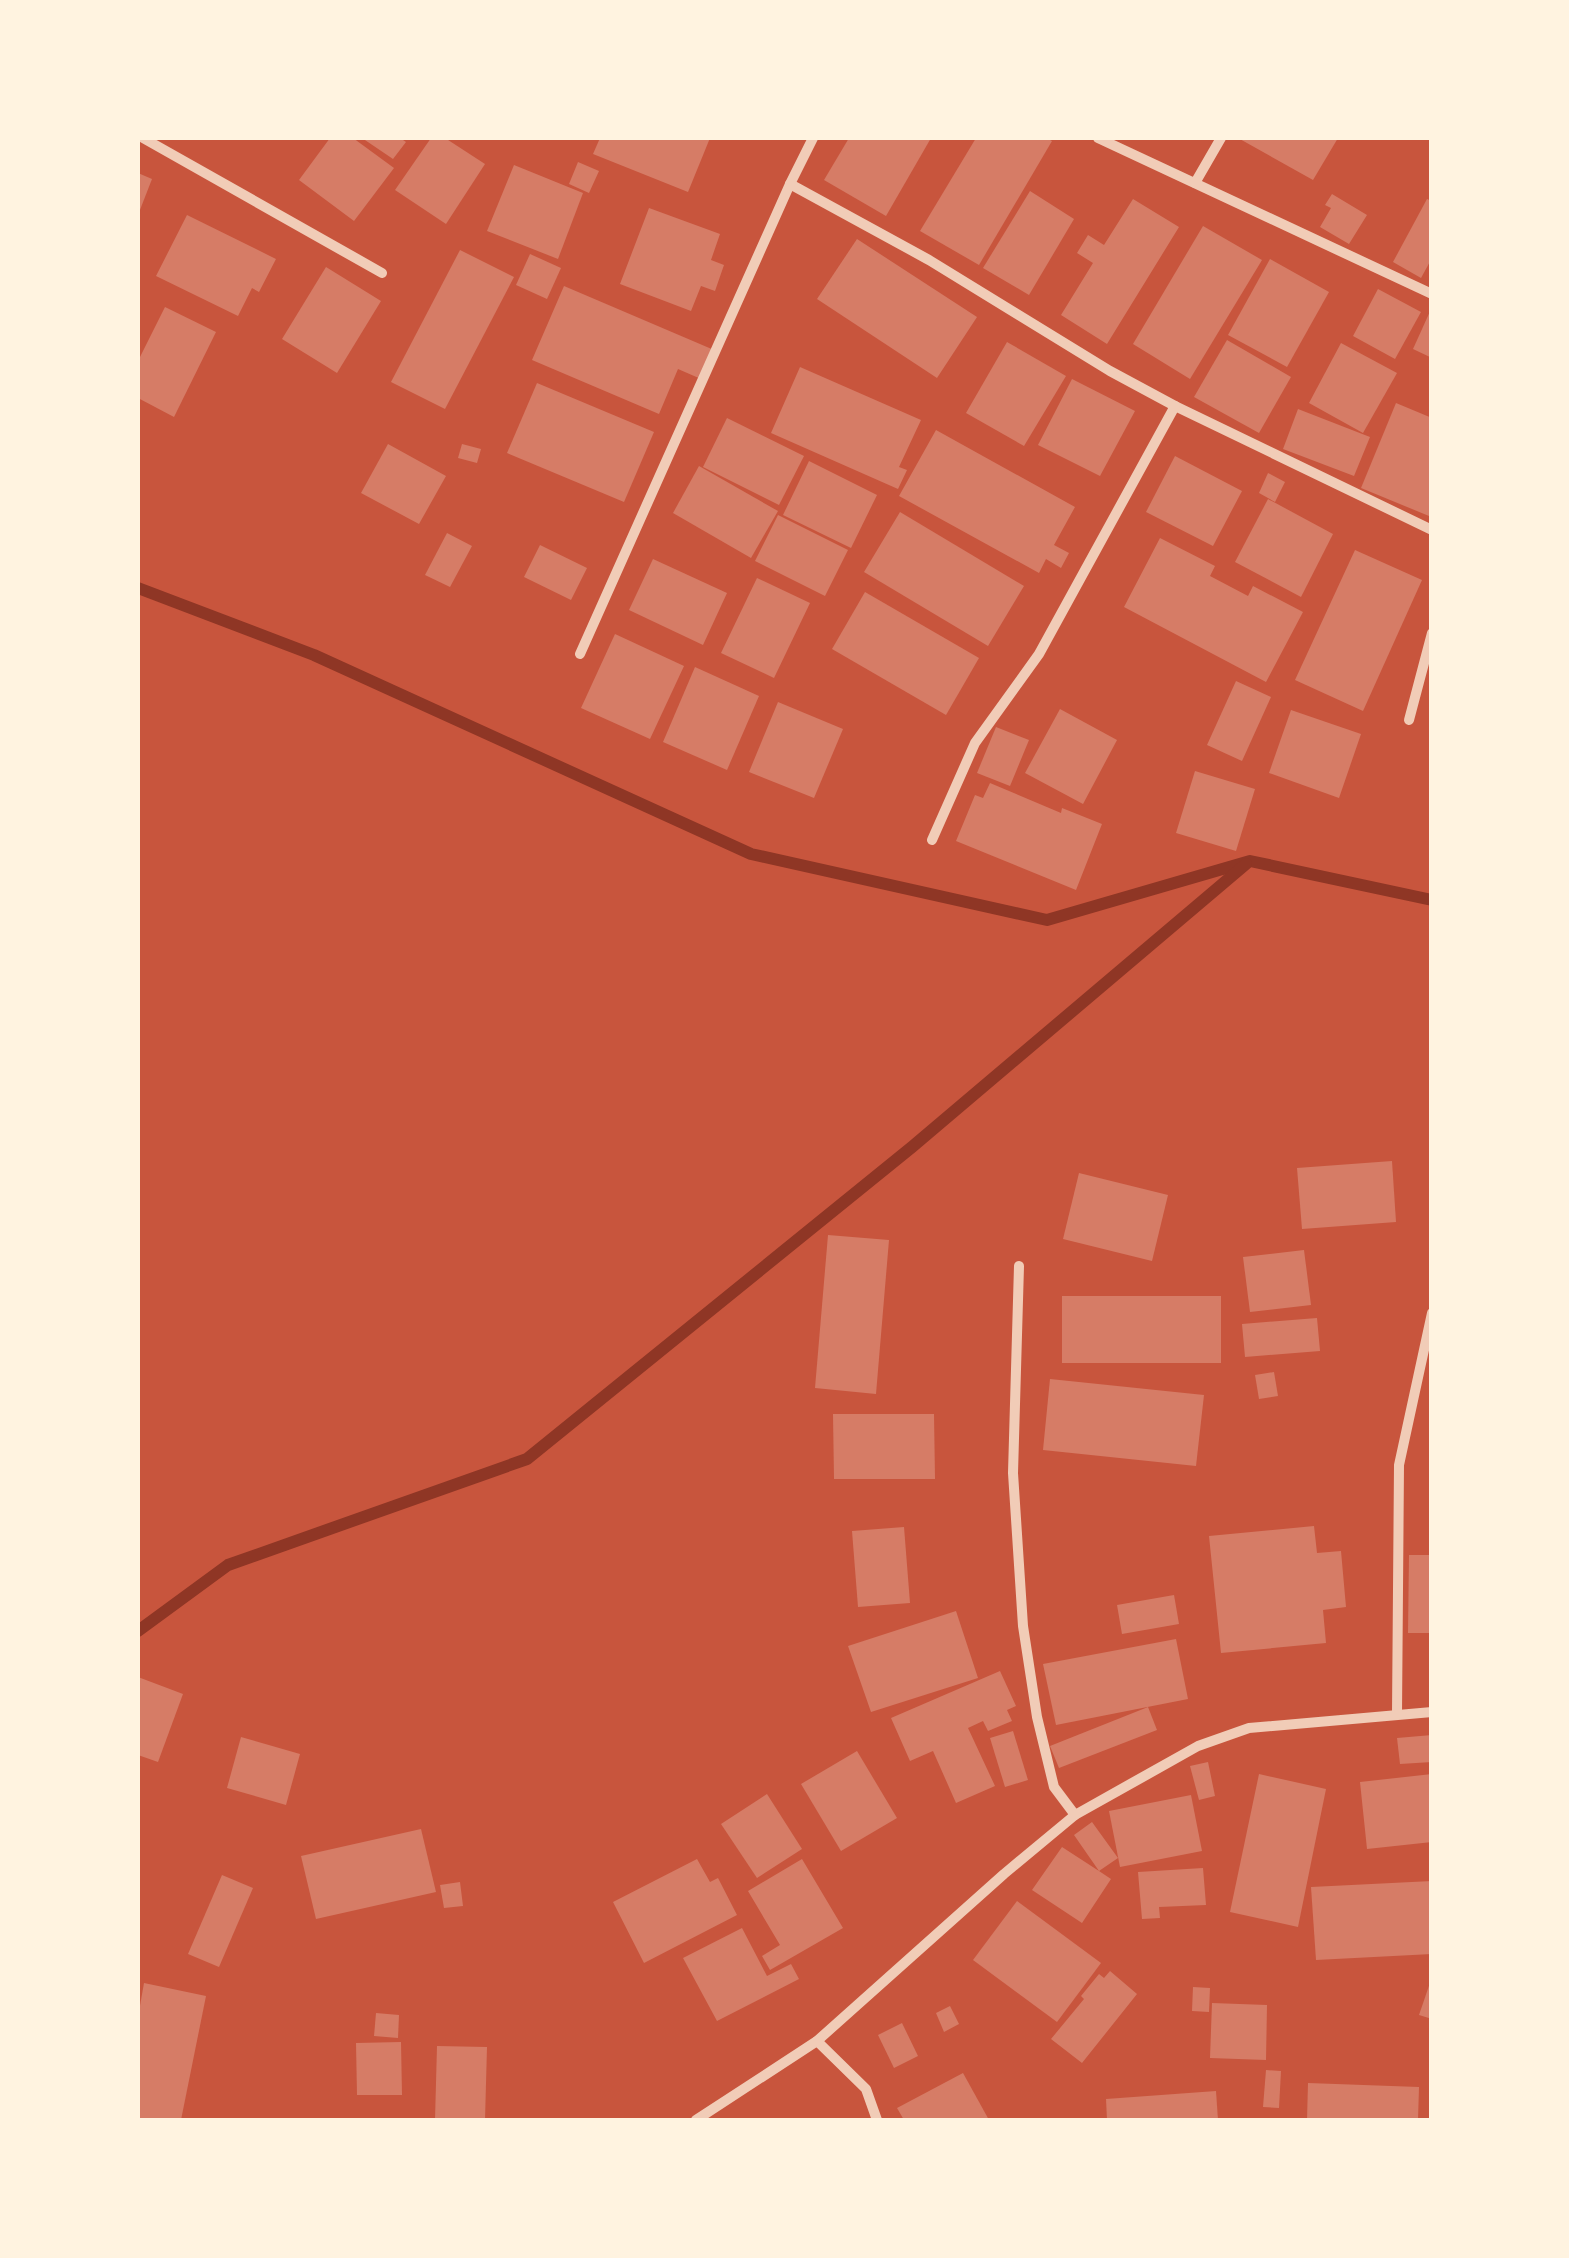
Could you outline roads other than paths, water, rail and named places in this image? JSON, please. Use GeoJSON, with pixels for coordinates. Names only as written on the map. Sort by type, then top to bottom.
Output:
{"type":"FeatureCollection","features":[{"type":"Feature","properties":{"kind":"street"},"geometry":{"type":"LineString","coordinates":[[142,138],[382,273]]}},
{"type":"Feature","properties":{"kind":"street"},"geometry":{"type":"LineString","coordinates":[[165,150],[172,138]]}},
{"type":"Feature","properties":{"kind":"street"},"geometry":{"type":"LineString","coordinates":[[580,654],[814,138]]}},
{"type":"Feature","properties":{"kind":"street"},"geometry":{"type":"LineString","coordinates":[[1098,138],[1432,294]]}},
{"type":"Feature","properties":{"kind":"street"},"geometry":{"type":"LineString","coordinates":[[1195,184],[1221,138]]}},
{"type":"Feature","properties":{"kind":"street"},"geometry":{"type":"LineString","coordinates":[[790,184],[929,260],[1175,406],[1432,530]]}},
{"type":"Feature","properties":{"kind":"street"},"geometry":{"type":"LineString","coordinates":[[932,840],[975,743],[1039,654],[1175,406]]}},
{"type":"Feature","properties":{"kind":"street"},"geometry":{"type":"LineString","coordinates":[[1409,720],[1432,633]]}},
{"type":"Feature","properties":{"kind":"street"},"geometry":{"type":"LineString","coordinates":[[1019,1266],[1013,1472],[1023,1626],[1037,1717],[1054,1787],[1074,1815]]}},
{"type":"Feature","properties":{"kind":"street"},"geometry":{"type":"LineString","coordinates":[[1396,1714],[1399,1464],[1432,1313]]}},
{"type":"Feature","properties":{"kind":"street"},"geometry":{"type":"LineString","coordinates":[[696,2120],[818,2042],[1074,1815],[1198,1746],[1249,1728],[1432,1712]]}},
{"type":"Feature","properties":{"kind":"street"},"geometry":{"type":"LineString","coordinates":[[818,2042],[866,2089],[877,2120]]}},
{"type":"Feature","properties":{"kind":"waterway"},"geometry":{"type":"LineString","coordinates":[[138,588],[314,655],[751,854],[1047,920],[1250,861],[1432,900]]}},
{"type":"Feature","properties":{"kind":"waterway"},"geometry":{"type":"LineString","coordinates":[[138,1631],[228,1565],[527,1459],[912,1147],[1246,864]]}}]}
